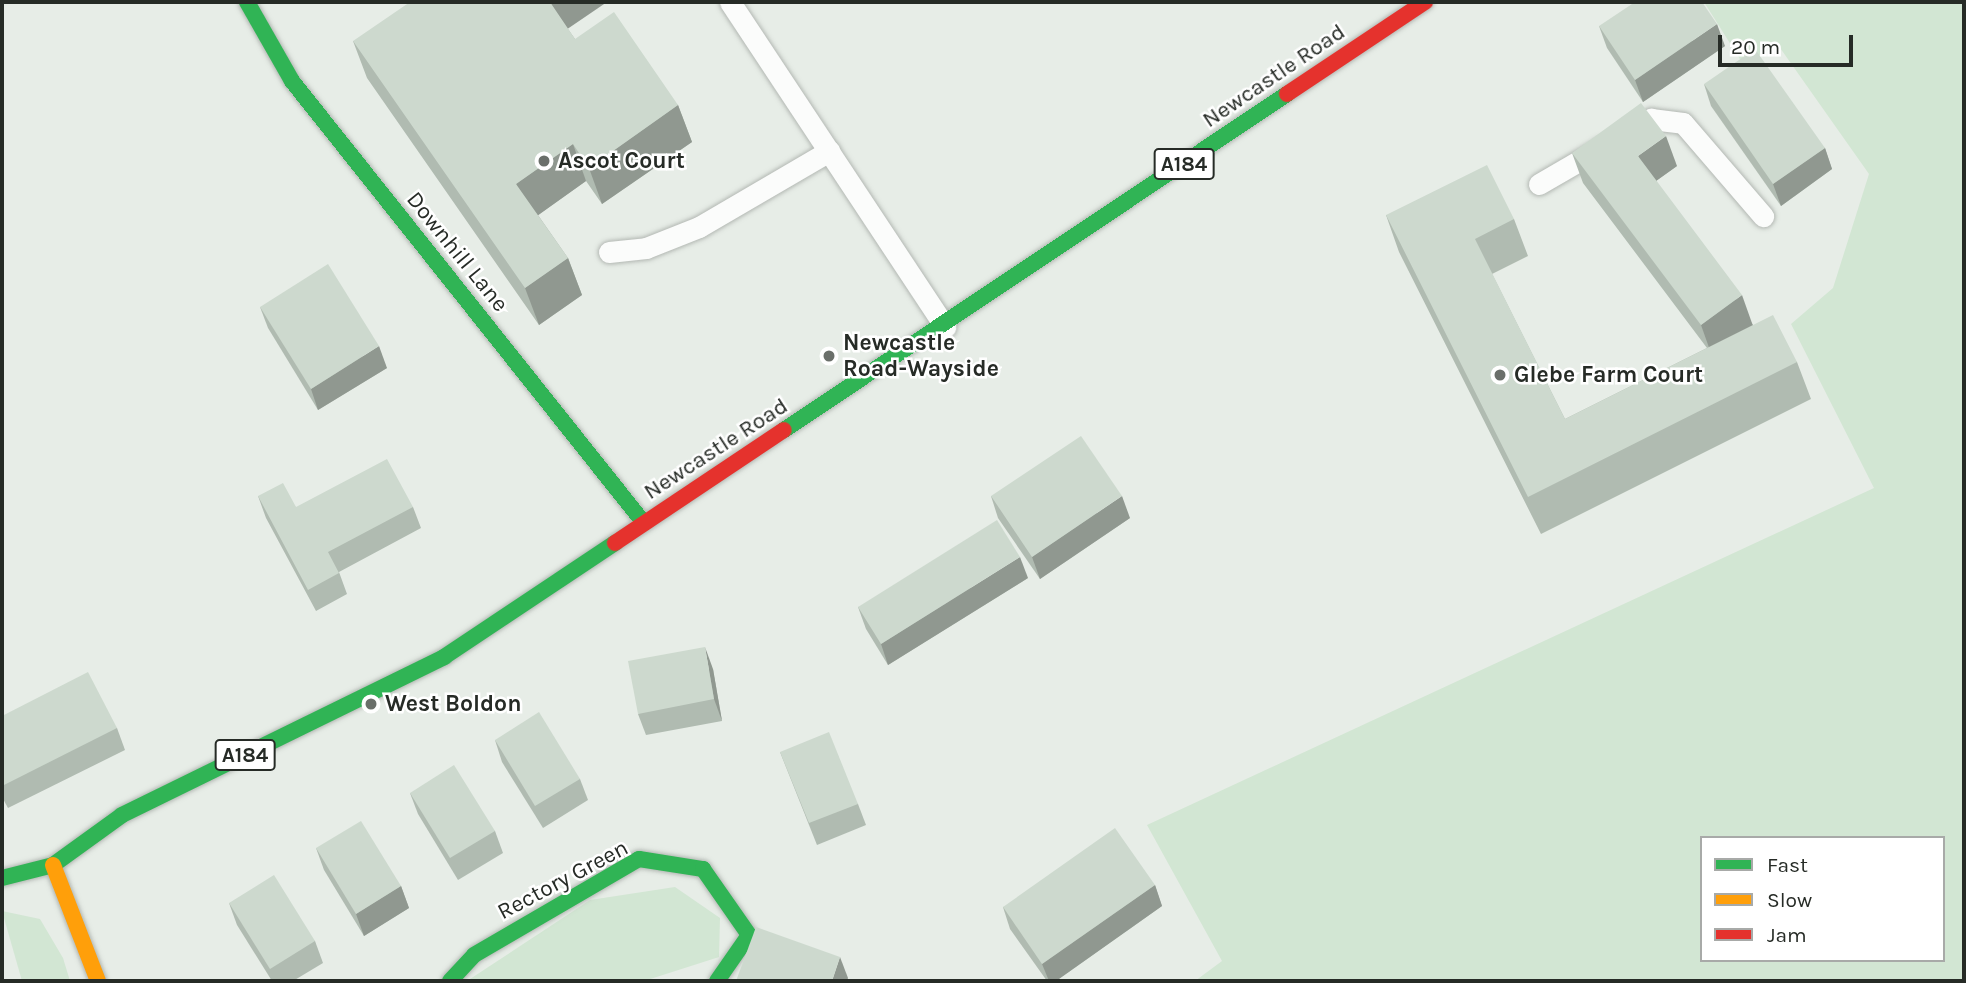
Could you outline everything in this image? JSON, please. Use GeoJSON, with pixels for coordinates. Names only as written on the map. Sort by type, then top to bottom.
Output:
{"type":"FeatureCollection","features":[{"type":"Feature","properties":{"kind":"main road","name":"Downhill Lane"},"geometry":{"type":"LineString","coordinates":[[247,2],[292,81],[644,523]]}},
{"type":"Feature","properties":{"kind":"main road","name":"Newcastle Road"},"geometry":{"type":"LineString","coordinates":[[2,878],[53,865],[122,815],[444,657],[944,327],[1425,2]]}},
{"type":"Feature","properties":{"kind":"main road","name":"Rectory Green"},"geometry":{"type":"LineString","coordinates":[[450,981],[474,954],[639,859],[703,869],[749,935],[717,981]]}},
{"type":"Feature","properties":{"kind":"main road"},"geometry":{"type":"LineString","coordinates":[[53,865],[98,981]]}},
{"type":"Feature","properties":{"kind":"lane"},"geometry":{"type":"LineString","coordinates":[[730,2],[944,327]]}},
{"type":"Feature","properties":{"kind":"lane"},"geometry":{"type":"LineString","coordinates":[[1539,184],[1651,119],[1683,123],[1763,216]]}},
{"type":"Feature","properties":{"kind":"lane"},"geometry":{"type":"LineString","coordinates":[[609,252],[646,248],[699,227],[829,151]]}},
{"type":"Feature","properties":{"kind":"green space"},"geometry":{"type":"Polygon","coordinates":[[[1704,2],[1964,2],[1964,981],[1195,981],[1222,961],[1147,825],[1874,488],[1791,324],[1833,288],[1869,174],[1778,45],[1743,64],[1704,2]]]}},
{"type":"Feature","properties":{"kind":"green space"},"geometry":{"type":"Polygon","coordinates":[[[675,887],[720,918],[719,957],[644,981],[467,981],[590,900],[675,887]]]}},
{"type":"Feature","properties":{"kind":"green space"},"geometry":{"type":"Polygon","coordinates":[[[2,911],[40,919],[63,958],[70,981],[22,981],[2,911]]]}},
{"type":"Feature","properties":{"kind":"building","name":"Ascot Court"},"geometry":{"type":"Polygon","coordinates":[[[410,2],[550,2],[575,39],[614,12],[678,105],[589,168],[573,144],[516,184],[568,258],[525,288],[353,41],[410,2]]]}},
{"type":"Feature","properties":{"kind":"building"},"geometry":{"type":"Polygon","coordinates":[[[1635,2],[1702,2],[1717,24],[1635,80],[1599,26],[1635,2]]]}},
{"type":"Feature","properties":{"kind":"building"},"geometry":{"type":"Polygon","coordinates":[[[1755,49],[1825,148],[1773,184],[1704,84],[1755,49]]]}},
{"type":"Feature","properties":{"kind":"building"},"geometry":{"type":"Polygon","coordinates":[[[1641,103],[1666,136],[1638,156],[1742,295],[1701,325],[1572,153],[1641,103]]]}},
{"type":"Feature","properties":{"kind":"building"},"geometry":{"type":"Polygon","coordinates":[[[1487,165],[1514,219],[1475,239],[1565,419],[1773,315],[1797,362],[1528,497],[1386,215],[1487,165]]]}},
{"type":"Feature","properties":{"kind":"building"},"geometry":{"type":"Polygon","coordinates":[[[328,264],[379,346],[311,389],[260,307],[328,264]]]}},
{"type":"Feature","properties":{"kind":"building"},"geometry":{"type":"Polygon","coordinates":[[[1081,436],[1122,496],[1032,557],[991,496],[1081,436]]]}},
{"type":"Feature","properties":{"kind":"building"},"geometry":{"type":"Polygon","coordinates":[[[387,459],[413,507],[328,552],[339,573],[308,590],[258,496],[283,483],[296,507],[387,459]]]}},
{"type":"Feature","properties":{"kind":"building"},"geometry":{"type":"Polygon","coordinates":[[[997,520],[1020,557],[881,644],[858,607],[997,520]]]}},
{"type":"Feature","properties":{"kind":"building"},"geometry":{"type":"Polygon","coordinates":[[[705,647],[714,699],[638,714],[628,661],[705,647]]]}},
{"type":"Feature","properties":{"kind":"building"},"geometry":{"type":"Polygon","coordinates":[[[88,672],[117,728],[2,786],[2,716],[88,672]]]}},
{"type":"Feature","properties":{"kind":"building"},"geometry":{"type":"Polygon","coordinates":[[[539,712],[580,779],[535,806],[495,740],[539,712]]]}},
{"type":"Feature","properties":{"kind":"building"},"geometry":{"type":"Polygon","coordinates":[[[829,732],[858,804],[809,823],[780,752],[829,732]]]}},
{"type":"Feature","properties":{"kind":"building"},"geometry":{"type":"Polygon","coordinates":[[[454,765],[495,831],[450,858],[410,793],[454,765]]]}},
{"type":"Feature","properties":{"kind":"building"},"geometry":{"type":"Polygon","coordinates":[[[361,821],[401,886],[356,914],[316,848],[361,821]]]}},
{"type":"Feature","properties":{"kind":"building"},"geometry":{"type":"Polygon","coordinates":[[[1115,828],[1155,885],[1042,964],[1003,907],[1115,828]]]}},
{"type":"Feature","properties":{"kind":"building"},"geometry":{"type":"Polygon","coordinates":[[[274,875],[315,941],[270,969],[229,903],[274,875]]]}},
{"type":"Feature","properties":{"kind":"building"},"geometry":{"type":"Polygon","coordinates":[[[756,927],[840,957],[832,981],[736,981],[756,927]]]}},
{"type":"Feature","properties":{"kind":"traffic: fast"},"geometry":{"type":"LineString","coordinates":[[247,2],[292,81],[644,523]]}},
{"type":"Feature","properties":{"kind":"traffic: fast"},"geometry":{"type":"LineString","coordinates":[[784,430],[1287,94]]}},
{"type":"Feature","properties":{"kind":"traffic: fast"},"geometry":{"type":"LineString","coordinates":[[2,878],[53,865],[122,815],[444,657],[615,543]]}},
{"type":"Feature","properties":{"kind":"traffic: fast"},"geometry":{"type":"LineString","coordinates":[[450,981],[474,955],[639,859],[703,869],[749,935],[717,981]]}},
{"type":"Feature","properties":{"kind":"traffic: slow"},"geometry":{"type":"LineString","coordinates":[[53,865],[98,981]]}},
{"type":"Feature","properties":{"kind":"traffic: jam"},"geometry":{"type":"LineString","coordinates":[[1287,94],[1425,2]]}},
{"type":"Feature","properties":{"kind":"traffic: jam"},"geometry":{"type":"LineString","coordinates":[[615,543],[784,430]]}},
{"type":"Feature","properties":{"kind":"place","name":"Ascot Court"},"geometry":{"type":"Point","coordinates":[544,161]}},
{"type":"Feature","properties":{"kind":"place","name":"Newcastle Road-Wayside"},"geometry":{"type":"Point","coordinates":[829,356]}},
{"type":"Feature","properties":{"kind":"place","name":"Glebe Farm Court"},"geometry":{"type":"Point","coordinates":[1500,375]}},
{"type":"Feature","properties":{"kind":"place","name":"West Boldon"},"geometry":{"type":"Point","coordinates":[371,704]}}]}
